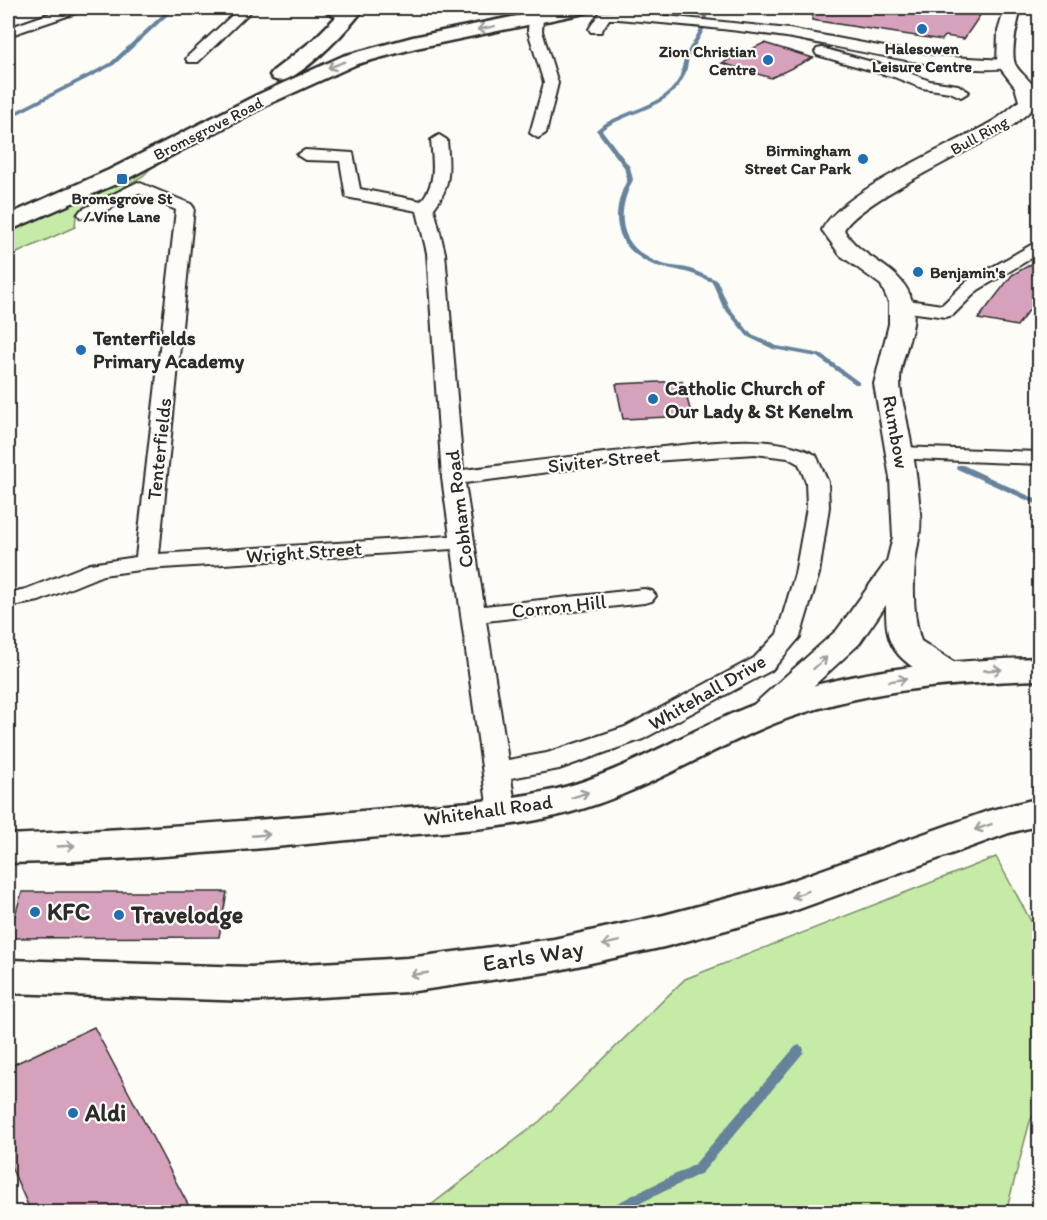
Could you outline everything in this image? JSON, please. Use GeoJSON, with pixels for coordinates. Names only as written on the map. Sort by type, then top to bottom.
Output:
{"type":"FeatureCollection","features":[{"type":"Feature","properties":{"kind":"main road"},"geometry":{"type":"LineString","coordinates":[[346,19],[338,36],[353,44],[377,46],[413,43],[542,14],[580,8]]}},
{"type":"Feature","properties":{"kind":"main road","name":"Bromsgrove Road"},"geometry":{"type":"LineString","coordinates":[[8,211],[40,199],[244,99],[296,65],[346,19]]}},
{"type":"Feature","properties":{"kind":"main road","name":"Bromsgrove Road"},"geometry":{"type":"LineString","coordinates":[[8,224],[117,175],[264,99],[350,60],[413,43]]}},
{"type":"Feature","properties":{"kind":"main road"},"geometry":{"type":"LineString","coordinates":[[138,187],[166,171],[242,118],[264,99]]}},
{"type":"Feature","properties":{"kind":"main road","name":"Whitehall Road"},"geometry":{"type":"LineString","coordinates":[[8,849],[244,836],[502,811],[572,798],[636,774],[761,716],[807,700],[863,685],[946,672],[1040,669]]}},
{"type":"Feature","properties":{"kind":"main road","name":"Earls Way"},"geometry":{"type":"LineString","coordinates":[[8,977],[251,984],[408,975],[554,955],[664,931],[788,898],[1001,821],[1040,811]]}},
{"type":"Feature","properties":{"kind":"street"},"geometry":{"type":"LineString","coordinates":[[8,32],[77,8]]}},
{"type":"Feature","properties":{"kind":"street"},"geometry":{"type":"LineString","coordinates":[[193,59],[247,8]]}},
{"type":"Feature","properties":{"kind":"street"},"geometry":{"type":"LineString","coordinates":[[326,8],[346,19]]}},
{"type":"Feature","properties":{"kind":"street"},"geometry":{"type":"LineString","coordinates":[[596,29],[605,15],[724,24],[972,66],[1006,64],[1007,31],[1013,8]]}},
{"type":"Feature","properties":{"kind":"street"},"geometry":{"type":"LineString","coordinates":[[538,134],[551,83],[535,31],[542,14]]}},
{"type":"Feature","properties":{"kind":"street"},"geometry":{"type":"LineString","coordinates":[[786,33],[783,40],[898,74],[927,85],[952,88],[961,92]]}},
{"type":"Feature","properties":{"kind":"street"},"geometry":{"type":"LineString","coordinates":[[898,74],[903,64],[912,57]]}},
{"type":"Feature","properties":{"kind":"street","name":"Bull Ring"},"geometry":{"type":"LineString","coordinates":[[901,305],[897,290],[886,276],[848,252],[837,241],[833,231],[838,220],[861,203],[1001,125],[1034,104],[1026,89],[1006,64]]}},
{"type":"Feature","properties":{"kind":"street"},"geometry":{"type":"LineString","coordinates":[[305,155],[347,156],[352,194],[425,207],[437,194],[442,183],[439,140]]}},
{"type":"Feature","properties":{"kind":"street"},"geometry":{"type":"LineString","coordinates":[[87,213],[138,187]]}},
{"type":"Feature","properties":{"kind":"street","name":"Tenterfields"},"geometry":{"type":"LineString","coordinates":[[138,187],[184,208],[147,562]]}},
{"type":"Feature","properties":{"kind":"street","name":"Cobham Road"},"geometry":{"type":"LineString","coordinates":[[425,207],[436,253],[453,478],[502,811]]}},
{"type":"Feature","properties":{"kind":"street"},"geometry":{"type":"LineString","coordinates":[[901,305],[946,310],[972,286],[1040,245]]}},
{"type":"Feature","properties":{"kind":"street","name":"Rumbow"},"geometry":{"type":"LineString","coordinates":[[901,305],[897,347],[887,368],[887,384],[904,486],[907,537],[901,561],[903,628],[906,643],[946,672]]}},
{"type":"Feature","properties":{"kind":"street","name":"Siviter Street"},"geometry":{"type":"LineString","coordinates":[[453,478],[609,458],[755,448]]}},
{"type":"Feature","properties":{"kind":"street","name":"Whitehall Drive"},"geometry":{"type":"LineString","coordinates":[[495,771],[550,762],[634,733],[763,664],[788,637],[807,574],[818,507],[817,482],[807,460],[793,452],[755,448]]}},
{"type":"Feature","properties":{"kind":"street"},"geometry":{"type":"LineString","coordinates":[[900,453],[1040,458]]}},
{"type":"Feature","properties":{"kind":"street","name":"Wright Street"},"geometry":{"type":"LineString","coordinates":[[8,600],[31,596],[98,569],[147,562],[462,542]]}},
{"type":"Feature","properties":{"kind":"street","name":"Rumbow"},"geometry":{"type":"LineString","coordinates":[[761,716],[848,637],[901,561]]}},
{"type":"Feature","properties":{"kind":"street","name":"Corron Hill"},"geometry":{"type":"LineString","coordinates":[[473,615],[644,596]]}},
{"type":"Feature","properties":{"kind":"green space"},"geometry":{"type":"Polygon","coordinates":[[[160,159],[143,176],[76,214],[75,227],[8,257],[8,228],[160,159]]]}},
{"type":"Feature","properties":{"kind":"green space"},"geometry":{"type":"Polygon","coordinates":[[[996,857],[1039,936],[1039,1107],[1030,1121],[1006,1212],[422,1212],[540,1121],[685,979],[996,857]]]}},
{"type":"Feature","properties":{"kind":"building","name":"Halesowen Leisure Centre"},"geometry":{"type":"Polygon","coordinates":[[[813,8],[985,8],[964,39],[945,36],[942,40],[812,20],[813,8]]]}},
{"type":"Feature","properties":{"kind":"building","name":"Zion Christian Centre"},"geometry":{"type":"Polygon","coordinates":[[[764,43],[813,58],[771,78],[722,63],[764,43]]]}},
{"type":"Feature","properties":{"kind":"building"},"geometry":{"type":"Polygon","coordinates":[[[1040,259],[1040,296],[1017,326],[978,319],[1012,275],[1040,259]]]}},
{"type":"Feature","properties":{"kind":"building","name":"Catholic Church of Our Lady & St Kenelm"},"geometry":{"type":"Polygon","coordinates":[[[682,381],[692,416],[623,419],[616,384],[682,381]]]}},
{"type":"Feature","properties":{"kind":"building","name":"Travelodge"},"geometry":{"type":"Polygon","coordinates":[[[22,892],[227,892],[219,937],[8,938],[22,892]]]}},
{"type":"Feature","properties":{"kind":"building","name":"Aldi"},"geometry":{"type":"Polygon","coordinates":[[[94,1027],[192,1212],[31,1212],[8,1160],[8,1067],[94,1027]]]}},
{"type":"Feature","properties":{"kind":"waterway"},"geometry":{"type":"LineString","coordinates":[[8,121],[12,115],[112,64],[167,13],[194,8]]}},
{"type":"Feature","properties":{"kind":"waterway"},"geometry":{"type":"LineString","coordinates":[[652,8],[705,15],[705,21],[702,31],[687,56],[681,79],[674,89],[655,103],[619,117],[599,130],[627,167],[630,180],[620,204],[619,216],[624,237],[631,247],[652,262],[689,271],[715,281],[726,307],[750,336],[775,348],[819,355],[857,383]]}},
{"type":"Feature","properties":{"kind":"waterway"},"geometry":{"type":"LineString","coordinates":[[960,467],[1040,504]]}},
{"type":"Feature","properties":{"kind":"waterway"},"geometry":{"type":"LineString","coordinates":[[611,1212],[698,1169],[799,1050]]}},
{"type":"Feature","properties":{"kind":"place","name":"Halesowen Leisure Centre"},"geometry":{"type":"Point","coordinates":[922,29]}},
{"type":"Feature","properties":{"kind":"place","name":"Zion Christian Centre"},"geometry":{"type":"Point","coordinates":[768,60]}},
{"type":"Feature","properties":{"kind":"place","name":"Birmingham Street Car Park"},"geometry":{"type":"Point","coordinates":[863,159]}},
{"type":"Feature","properties":{"kind":"place","name":"Bromsgrove St / Vine Lane"},"geometry":{"type":"Point","coordinates":[122,179]}},
{"type":"Feature","properties":{"kind":"place","name":"Benjamin's"},"geometry":{"type":"Point","coordinates":[918,272]}},
{"type":"Feature","properties":{"kind":"place","name":"Tenterfields Primary Academy"},"geometry":{"type":"Point","coordinates":[81,350]}},
{"type":"Feature","properties":{"kind":"place","name":"Catholic Church of Our Lady & St Kenelm"},"geometry":{"type":"Point","coordinates":[653,399]}},
{"type":"Feature","properties":{"kind":"place","name":"KFC"},"geometry":{"type":"Point","coordinates":[35,912]}},
{"type":"Feature","properties":{"kind":"place","name":"Travelodge"},"geometry":{"type":"Point","coordinates":[119,915]}},
{"type":"Feature","properties":{"kind":"place","name":"Aldi"},"geometry":{"type":"Point","coordinates":[73,1113]}}]}
